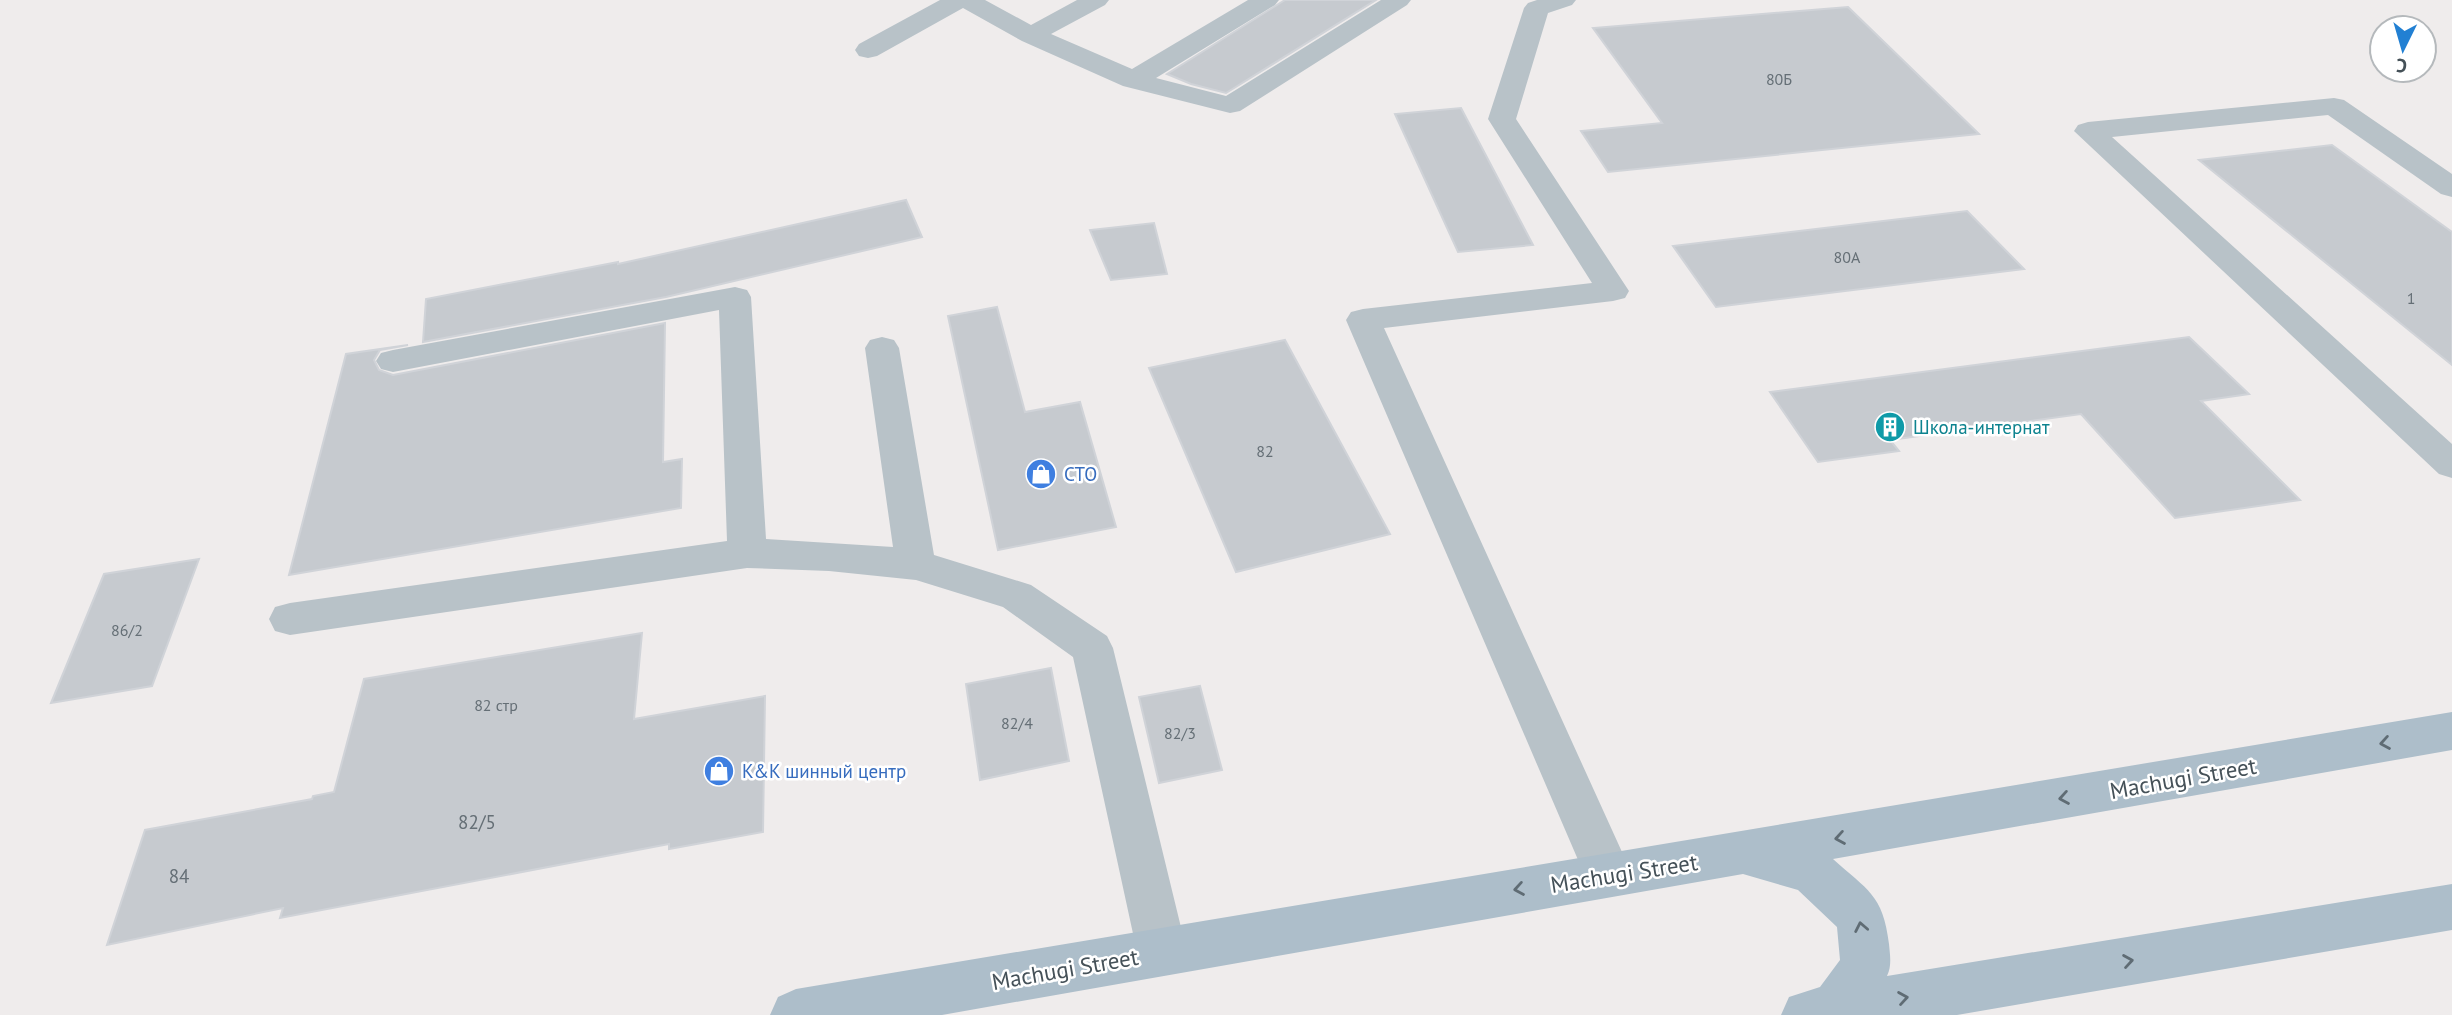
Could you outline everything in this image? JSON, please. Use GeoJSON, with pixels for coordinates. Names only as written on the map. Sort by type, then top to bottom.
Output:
{"type":"FeatureCollection","features":[{"type":"Feature","properties":{"kind":"main road","name":"Machugi Street"},"geometry":{"type":"LineString","coordinates":[[796,1015],[1608,874],[1743,855],[2452,731]]}},
{"type":"Feature","properties":{"kind":"main road"},"geometry":{"type":"LineString","coordinates":[[1743,855],[1812,871],[1861,918],[1866,966],[1821,1012]]}},
{"type":"Feature","properties":{"kind":"main road"},"geometry":{"type":"LineString","coordinates":[[1821,1012],[2452,907]]}},
{"type":"Feature","properties":{"kind":"lane"},"geometry":{"type":"LineString","coordinates":[[868,50],[959,0]]}},
{"type":"Feature","properties":{"kind":"lane"},"geometry":{"type":"LineString","coordinates":[[966,0],[1031,35],[1133,80],[1230,105],[1398,0]]}},
{"type":"Feature","properties":{"kind":"lane"},"geometry":{"type":"LineString","coordinates":[[1031,35],[1096,0]]}},
{"type":"Feature","properties":{"kind":"lane"},"geometry":{"type":"LineString","coordinates":[[1133,80],[1266,0]]}},
{"type":"Feature","properties":{"kind":"lane"},"geometry":{"type":"LineString","coordinates":[[1563,0],[1537,8],[1502,119],[1613,291],[1363,320],[1608,874]]}},
{"type":"Feature","properties":{"kind":"lane"},"geometry":{"type":"LineString","coordinates":[[2452,188],[2334,106],[2088,131],[2452,465]]}},
{"type":"Feature","properties":{"kind":"lane"},"geometry":{"type":"LineString","coordinates":[[393,361],[735,297],[747,553]]}},
{"type":"Feature","properties":{"kind":"lane"},"geometry":{"type":"LineString","coordinates":[[882,348],[916,565]]}},
{"type":"Feature","properties":{"kind":"lane"},"geometry":{"type":"LineString","coordinates":[[290,619],[747,553],[828,556],[916,565],[1017,596],[1093,648],[1162,952]]}},
{"type":"Feature","properties":{"kind":"building"},"geometry":{"type":"Polygon","coordinates":[[[1285,0],[1376,0],[1226,93],[1191,84],[1167,74],[1285,0]]]}},
{"type":"Feature","properties":{"kind":"building"},"geometry":{"type":"Polygon","coordinates":[[[1848,7],[1979,134],[1608,172],[1581,131],[1662,123],[1593,28],[1848,7]]]}},
{"type":"Feature","properties":{"kind":"building"},"geometry":{"type":"Polygon","coordinates":[[[1461,108],[1533,245],[1458,252],[1395,114],[1461,108]]]}},
{"type":"Feature","properties":{"kind":"building"},"geometry":{"type":"Polygon","coordinates":[[[2332,145],[2452,232],[2452,365],[2199,160],[2332,145]]]}},
{"type":"Feature","properties":{"kind":"building"},"geometry":{"type":"Polygon","coordinates":[[[906,200],[922,237],[666,297],[423,342],[426,299],[618,264],[906,200]]]}},
{"type":"Feature","properties":{"kind":"building"},"geometry":{"type":"Polygon","coordinates":[[[1967,211],[2024,269],[1716,307],[1673,246],[1967,211]]]}},
{"type":"Feature","properties":{"kind":"building"},"geometry":{"type":"Polygon","coordinates":[[[1154,223],[1167,274],[1111,280],[1090,230],[1154,223]]]}},
{"type":"Feature","properties":{"kind":"building","name":"СТО"},"geometry":{"type":"Polygon","coordinates":[[[997,307],[1025,412],[1080,402],[1116,527],[998,550],[948,316],[997,307]]]}},
{"type":"Feature","properties":{"kind":"building"},"geometry":{"type":"Polygon","coordinates":[[[665,323],[663,462],[682,459],[681,508],[289,575],[346,354],[408,345],[380,350],[374,360],[379,370],[393,375],[665,323]]]}},
{"type":"Feature","properties":{"kind":"building","name":"Школа-интернат"},"geometry":{"type":"Polygon","coordinates":[[[2189,337],[2249,394],[2201,401],[2300,500],[2175,518],[2081,414],[1890,440],[1899,451],[1818,462],[1770,392],[2189,337]]]}},
{"type":"Feature","properties":{"kind":"building"},"geometry":{"type":"Polygon","coordinates":[[[1285,340],[1390,534],[1236,572],[1149,368],[1285,340]]]}},
{"type":"Feature","properties":{"kind":"building"},"geometry":{"type":"Polygon","coordinates":[[[199,559],[152,686],[51,703],[104,574],[199,559]]]}},
{"type":"Feature","properties":{"kind":"building"},"geometry":{"type":"Polygon","coordinates":[[[642,633],[634,719],[765,696],[763,832],[669,849],[669,844],[280,918],[283,908],[107,945],[145,830],[312,799],[313,796],[334,792],[364,679],[642,633]]]}},
{"type":"Feature","properties":{"kind":"building"},"geometry":{"type":"Polygon","coordinates":[[[1051,668],[1069,761],[980,780],[966,684],[1051,668]]]}},
{"type":"Feature","properties":{"kind":"building"},"geometry":{"type":"Polygon","coordinates":[[[1200,686],[1222,770],[1159,783],[1139,697],[1200,686]]]}},
{"type":"Feature","properties":{"kind":"place","name":"Школа-интернат"},"geometry":{"type":"Point","coordinates":[1890,427]}},
{"type":"Feature","properties":{"kind":"place","name":"СТО"},"geometry":{"type":"Point","coordinates":[1041,474]}},
{"type":"Feature","properties":{"kind":"place","name":"K&K шинный центр"},"geometry":{"type":"Point","coordinates":[719,771]}}]}
